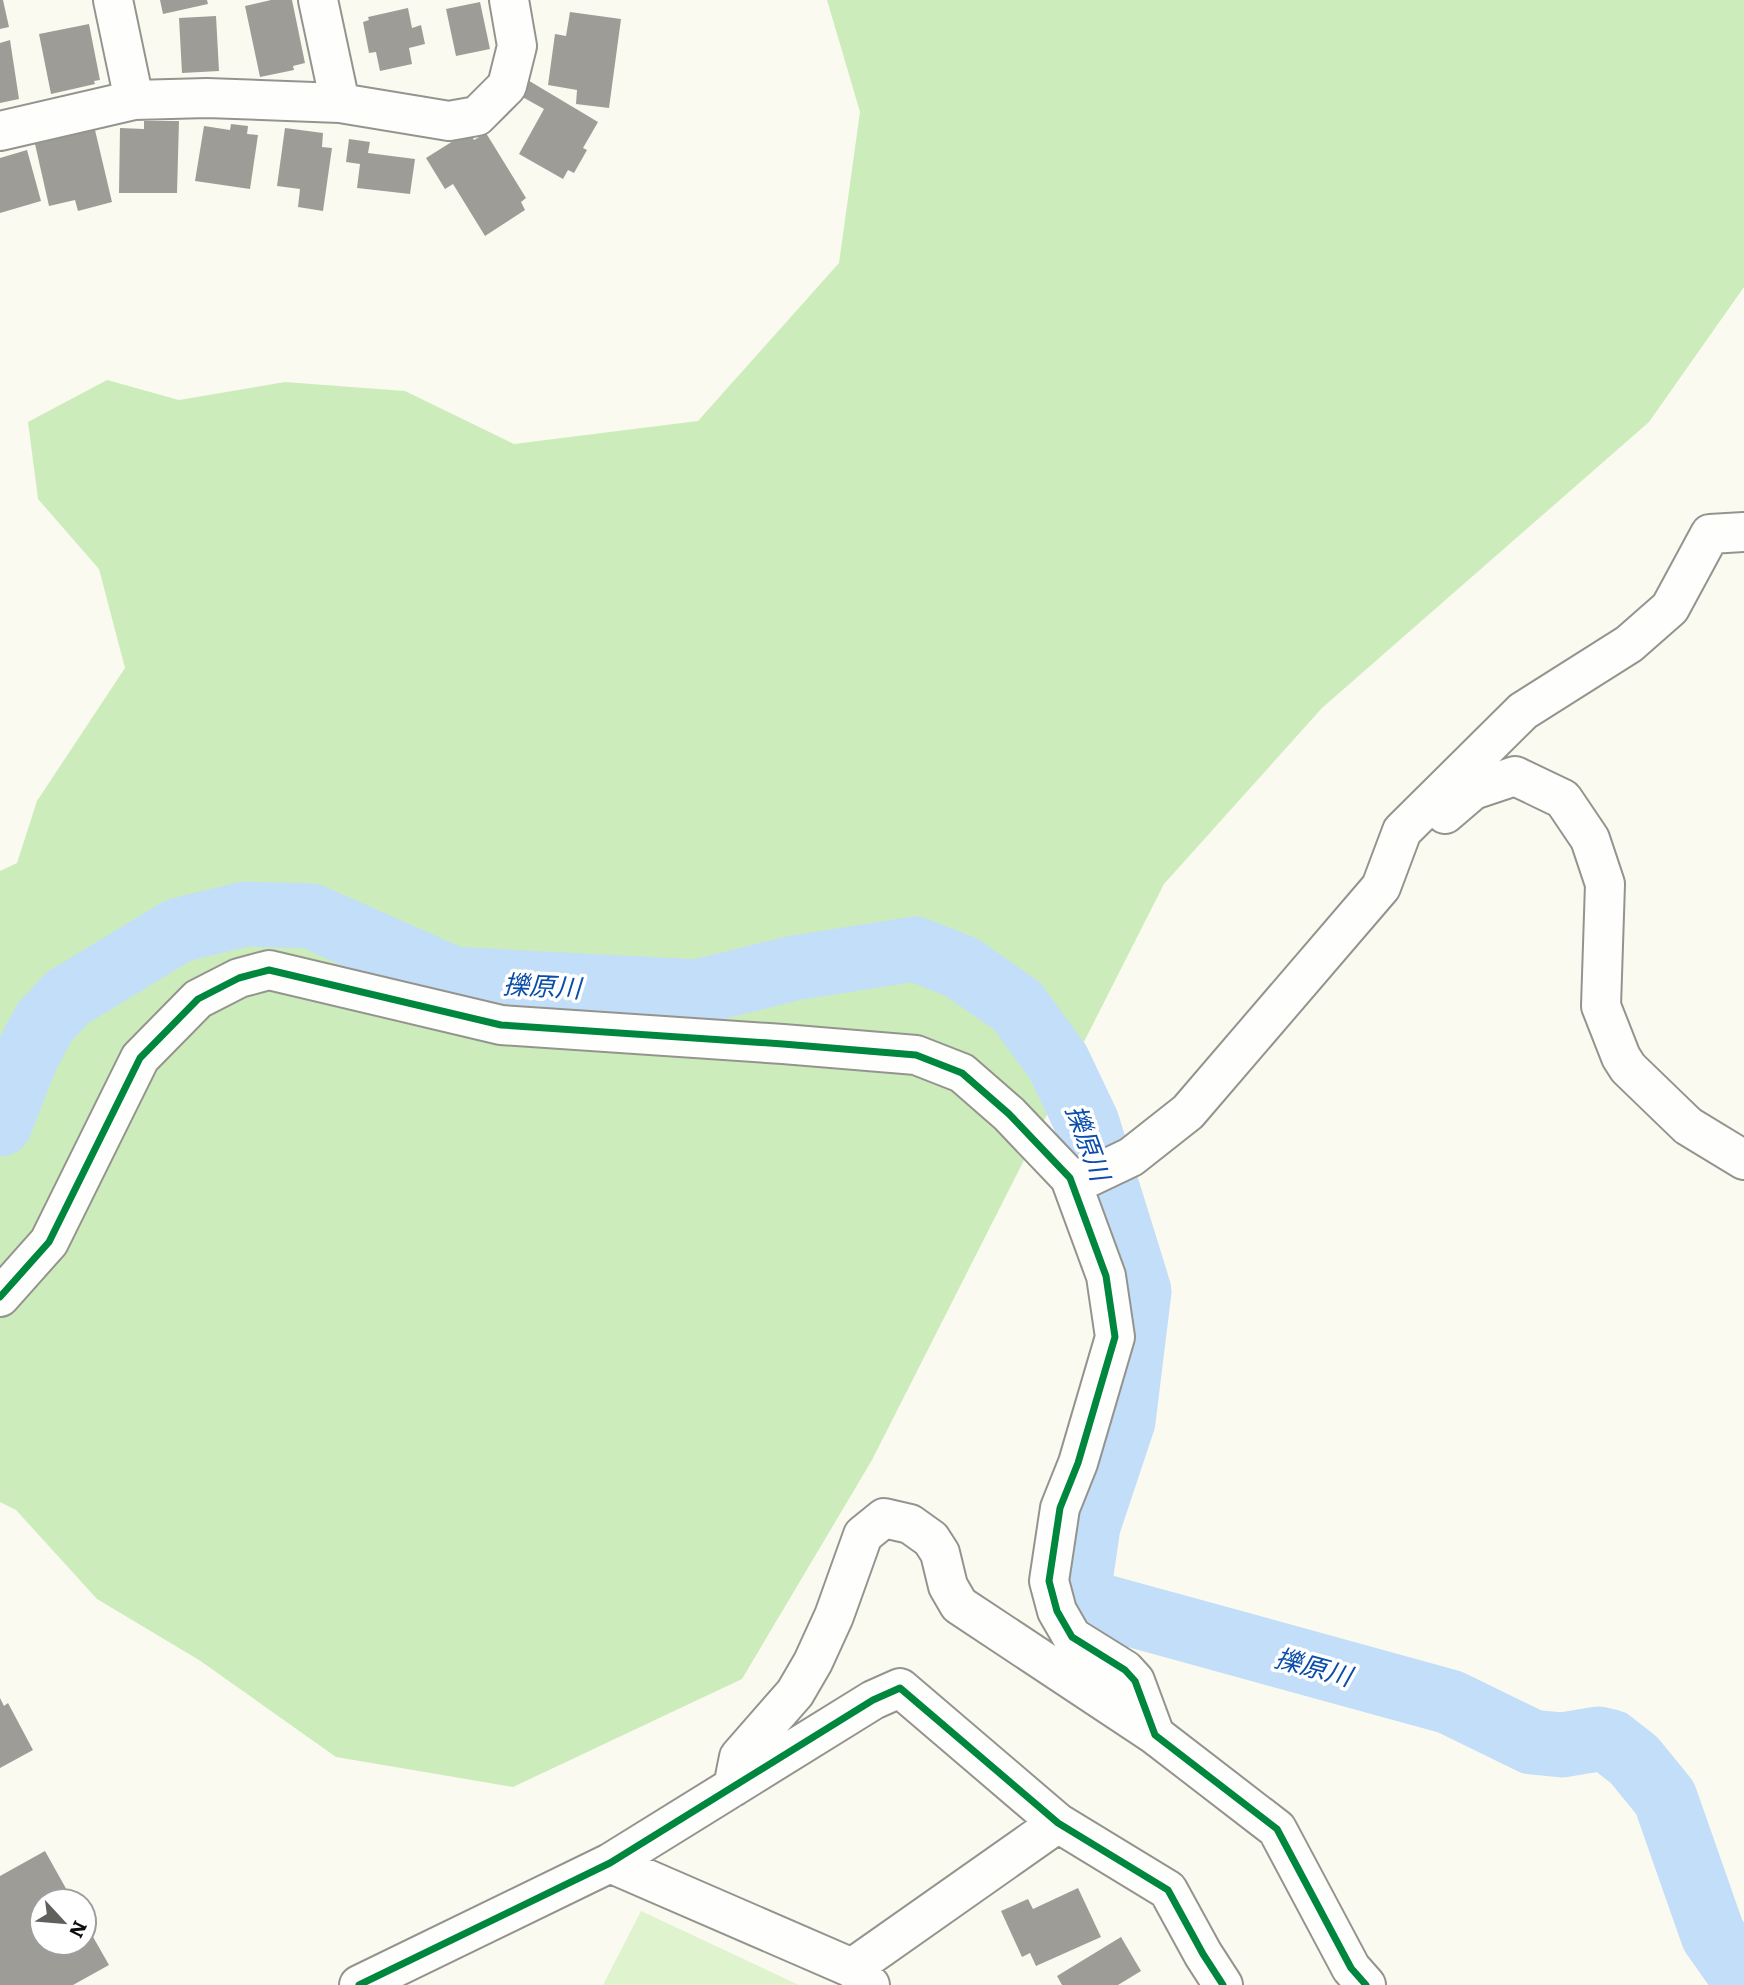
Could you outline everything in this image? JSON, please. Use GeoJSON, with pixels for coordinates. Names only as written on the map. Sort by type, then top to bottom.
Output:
{"type":"FeatureCollection","features":[{"type":"Feature","properties":{"kind":"street"},"geometry":{"type":"LineString","coordinates":[[113,0],[134,100]]}},
{"type":"Feature","properties":{"kind":"street"},"geometry":{"type":"LineString","coordinates":[[318,0],[340,103]]}},
{"type":"Feature","properties":{"kind":"street"},"geometry":{"type":"LineString","coordinates":[[0,131],[134,100],[207,98],[340,103],[450,121],[477,116],[508,86],[517,46],[509,0]]}},
{"type":"Feature","properties":{"kind":"street"},"geometry":{"type":"LineString","coordinates":[[1381,887],[1402,831],[1513,720],[1629,644],[1670,608],[1710,534],[1744,532]]}},
{"type":"Feature","properties":{"kind":"street"},"geometry":{"type":"LineString","coordinates":[[1093,1172],[1132,1157],[1188,1112],[1432,826],[1473,790],[1515,776],[1563,799],[1590,839],[1605,884],[1601,1006],[1621,1057],[1628,1068],[1688,1126],[1744,1160]]}},
{"type":"Feature","properties":{"kind":"street"},"geometry":{"type":"LineString","coordinates":[[0,1297],[49,1242],[140,1058],[198,999],[239,978],[269,970],[500,1025],[916,1055],[962,1073],[1009,1114],[1093,1172],[1115,1338],[1078,1463],[1060,1508],[1049,1581],[1057,1611],[1072,1637],[1125,1670],[1135,1681],[1154,1735]]}},
{"type":"Feature","properties":{"kind":"street"},"geometry":{"type":"LineString","coordinates":[[733,1787],[739,1757],[794,1693],[813,1662],[834,1616],[863,1535],[884,1518],[910,1524],[931,1539],[940,1553],[948,1586],[959,1605],[1154,1735],[1277,1829],[1351,1968],[1366,1985]]}},
{"type":"Feature","properties":{"kind":"street"},"geometry":{"type":"LineString","coordinates":[[359,1985],[610,1863],[873,1700],[900,1688],[1058,1823],[1168,1890],[1223,1985]]}},
{"type":"Feature","properties":{"kind":"street"},"geometry":{"type":"LineString","coordinates":[[610,1863],[861,1976],[1058,1823]]}},
{"type":"Feature","properties":{"kind":"green space"},"geometry":{"type":"Polygon","coordinates":[[[827,0],[1744,0],[1744,287],[1649,422],[1322,708],[1164,884],[872,1460],[742,1679],[513,1787],[336,1757],[199,1660],[97,1599],[16,1510],[0,1502],[0,871],[17,863],[37,801],[125,668],[99,569],[38,499],[28,422],[107,380],[179,400],[285,382],[405,391],[514,444],[698,421],[839,263],[860,112],[827,0]]]}},
{"type":"Feature","properties":{"kind":"green space"},"geometry":{"type":"Polygon","coordinates":[[[641,1911],[799,1985],[603,1985],[641,1911]]]}},
{"type":"Feature","properties":{"kind":"building"},"geometry":{"type":"Polygon","coordinates":[[[0,0],[3,0],[9,27],[0,29],[0,0]]]}},
{"type":"Feature","properties":{"kind":"building"},"geometry":{"type":"Polygon","coordinates":[[[160,0],[207,0],[208,4],[163,14],[160,0]]]}},
{"type":"Feature","properties":{"kind":"building"},"geometry":{"type":"Polygon","coordinates":[[[271,0],[292,0],[305,63],[293,66],[294,70],[260,77],[245,6],[271,0]]]}},
{"type":"Feature","properties":{"kind":"building"},"geometry":{"type":"Polygon","coordinates":[[[480,2],[490,49],[456,56],[446,9],[480,2]]]}},
{"type":"Feature","properties":{"kind":"building"},"geometry":{"type":"Polygon","coordinates":[[[408,8],[412,28],[421,25],[425,44],[409,48],[412,64],[380,71],[376,52],[369,53],[363,22],[369,20],[368,17],[408,8]]]}},
{"type":"Feature","properties":{"kind":"building"},"geometry":{"type":"Polygon","coordinates":[[[570,12],[621,19],[609,108],[576,104],[577,90],[548,85],[555,34],[566,36],[570,12]]]}},
{"type":"Feature","properties":{"kind":"building"},"geometry":{"type":"Polygon","coordinates":[[[216,16],[219,71],[182,73],[179,18],[216,16]]]}},
{"type":"Feature","properties":{"kind":"building"},"geometry":{"type":"Polygon","coordinates":[[[89,24],[100,80],[94,81],[95,84],[51,94],[39,34],[89,24]]]}},
{"type":"Feature","properties":{"kind":"building"},"geometry":{"type":"Polygon","coordinates":[[[10,40],[19,99],[0,103],[0,43],[10,40]]]}},
{"type":"Feature","properties":{"kind":"building"},"geometry":{"type":"Polygon","coordinates":[[[526,79],[598,122],[583,148],[587,150],[574,173],[568,170],[563,179],[519,154],[544,109],[517,94],[526,79]]]}},
{"type":"Feature","properties":{"kind":"building"},"geometry":{"type":"Polygon","coordinates":[[[144,121],[179,121],[177,193],[119,193],[120,128],[144,129],[144,121]]]}},
{"type":"Feature","properties":{"kind":"building"},"geometry":{"type":"Polygon","coordinates":[[[231,124],[248,126],[247,134],[258,135],[250,189],[195,181],[204,126],[230,130],[231,124]]]}},
{"type":"Feature","properties":{"kind":"building"},"geometry":{"type":"Polygon","coordinates":[[[285,128],[323,133],[322,147],[332,148],[323,211],[298,207],[300,189],[277,186],[285,128]]]}},
{"type":"Feature","properties":{"kind":"building"},"geometry":{"type":"Polygon","coordinates":[[[95,130],[112,202],[78,211],[75,200],[49,206],[35,144],[95,130]]]}},
{"type":"Feature","properties":{"kind":"building"},"geometry":{"type":"Polygon","coordinates":[[[469,131],[474,140],[486,133],[526,198],[521,202],[525,210],[485,236],[453,184],[445,189],[426,158],[469,131]]]}},
{"type":"Feature","properties":{"kind":"building"},"geometry":{"type":"Polygon","coordinates":[[[349,139],[370,142],[368,153],[415,159],[410,194],[357,188],[360,164],[346,162],[349,139]]]}},
{"type":"Feature","properties":{"kind":"building"},"geometry":{"type":"Polygon","coordinates":[[[27,150],[41,201],[0,213],[0,158],[27,150]]]}},
{"type":"Feature","properties":{"kind":"building"},"geometry":{"type":"Polygon","coordinates":[[[0,1698],[4,1706],[8,1703],[33,1750],[0,1768],[0,1698]]]}},
{"type":"Feature","properties":{"kind":"building"},"geometry":{"type":"Polygon","coordinates":[[[45,1851],[65,1887],[28,1887],[28,1957],[98,1957],[98,1946],[109,1965],[73,1985],[0,1985],[0,1876],[45,1851]]]}},
{"type":"Feature","properties":{"kind":"building"},"geometry":{"type":"Polygon","coordinates":[[[1078,1888],[1101,1937],[1036,1966],[1030,1953],[1022,1957],[1001,1911],[1028,1899],[1033,1909],[1078,1888]]]}},
{"type":"Feature","properties":{"kind":"building"},"geometry":{"type":"Polygon","coordinates":[[[1121,1937],[1141,1971],[1118,1985],[1062,1985],[1057,1976],[1121,1937]]]}},
{"type":"Feature","properties":{"kind":"waterway","name":"擽原川"},"geometry":{"type":"LineString","coordinates":[[0,1124],[26,1057],[44,1023],[67,998],[179,930],[245,914],[311,916],[453,979],[697,992],[794,968],[915,949],[961,967],[1017,1006],[1058,1062],[1087,1123],[1139,1291],[1123,1421],[1088,1526],[1078,1594],[1090,1603],[1450,1702],[1532,1742],[1562,1745],[1598,1739],[1611,1742],[1634,1760],[1665,1798],[1713,1935],[1744,1979]]}},
{"type":"Feature","properties":{"kind":"cycle path"},"geometry":{"type":"LineString","coordinates":[[0,1297],[49,1242],[140,1058],[198,999],[239,978],[269,970],[501,1025],[916,1055],[962,1073],[1009,1114],[1070,1178],[1106,1276],[1115,1337],[1078,1463],[1060,1508],[1049,1581],[1057,1611],[1072,1637],[1125,1670],[1135,1681],[1155,1735],[1277,1829],[1351,1968],[1366,1985]]}},
{"type":"Feature","properties":{"kind":"cycle path"},"geometry":{"type":"LineString","coordinates":[[359,1985],[610,1863],[873,1700],[900,1688],[1058,1823],[1168,1890],[1223,1985]]}}]}
